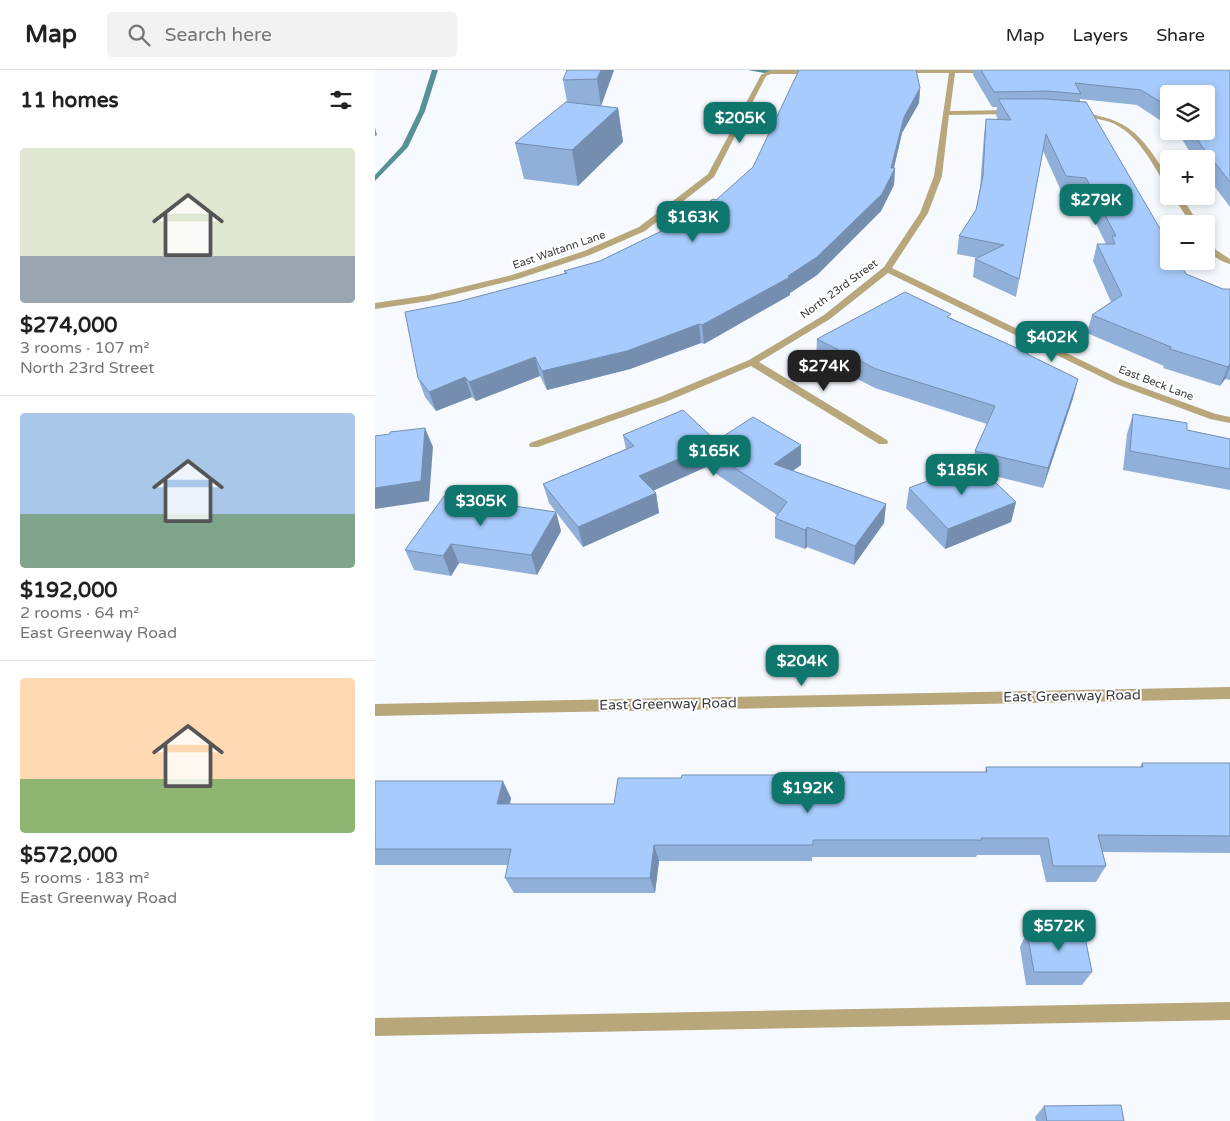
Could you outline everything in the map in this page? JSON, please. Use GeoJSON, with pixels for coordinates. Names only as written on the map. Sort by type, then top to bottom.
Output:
{"type":"FeatureCollection","features":[{"type":"Feature","properties":{"kind":"street"},"geometry":{"type":"LineString","coordinates":[[893,71],[1001,71]]}},
{"type":"Feature","properties":{"kind":"street","name":"North 23rd Street"},"geometry":{"type":"LineString","coordinates":[[534,445],[664,399],[751,362],[827,316],[887,269],[925,213],[938,176],[952,71]]}},
{"type":"Feature","properties":{"kind":"street","name":"East Waltann Lane"},"geometry":{"type":"LineString","coordinates":[[375,306],[429,298],[515,277],[587,253],[642,229],[711,175],[764,75],[770,72],[824,72]]}},
{"type":"Feature","properties":{"kind":"street"},"geometry":{"type":"LineString","coordinates":[[947,113],[1025,112]]}},
{"type":"Feature","properties":{"kind":"street"},"geometry":{"type":"LineString","coordinates":[[1071,113],[1104,118],[1131,130],[1160,170]]}},
{"type":"Feature","properties":{"kind":"street"},"geometry":{"type":"LineString","coordinates":[[1215,253],[1230,262]]}},
{"type":"Feature","properties":{"kind":"street","name":"East Beck Lane"},"geometry":{"type":"LineString","coordinates":[[887,269],[1119,382],[1215,417],[1230,420]]}},
{"type":"Feature","properties":{"kind":"street"},"geometry":{"type":"LineString","coordinates":[[751,362],[883,442]]}},
{"type":"Feature","properties":{"kind":"street","name":"East Greenway Road"},"geometry":{"type":"LineString","coordinates":[[375,710],[1230,693]]}},
{"type":"Feature","properties":{"kind":"street"},"geometry":{"type":"LineString","coordinates":[[375,1027],[1230,1011]]}},
{"type":"Feature","properties":{"kind":"building"},"geometry":{"type":"Polygon","coordinates":[[[567,70],[601,70],[597,79],[563,80],[567,70]]]}},
{"type":"Feature","properties":{"kind":"building"},"geometry":{"type":"Polygon","coordinates":[[[799,70],[916,70],[920,88],[904,117],[891,168],[895,168],[882,194],[817,257],[788,276],[790,277],[702,325],[699,324],[627,351],[542,371],[535,357],[469,382],[465,377],[429,392],[418,378],[405,312],[457,302],[567,273],[564,271],[600,261],[678,223],[713,199],[716,200],[753,167],[799,70]]]}},
{"type":"Feature","properties":{"kind":"building"},"geometry":{"type":"Polygon","coordinates":[[[981,70],[1230,70],[1230,182],[1215,163],[1215,150],[1205,150],[1198,140],[1215,140],[1215,85],[1160,85],[1160,102],[1141,90],[1075,83],[1081,94],[1048,91],[994,92],[981,70]]]}},
{"type":"Feature","properties":{"kind":"building"},"geometry":{"type":"Polygon","coordinates":[[[998,99],[1045,99],[1086,102],[1160,229],[1160,270],[1184,270],[1186,274],[1223,289],[1230,289],[1230,364],[1228,367],[1170,349],[1171,347],[1092,315],[1122,295],[1097,244],[1115,244],[1112,236],[1116,236],[1086,178],[1066,176],[1046,134],[1019,279],[975,259],[1004,245],[959,236],[976,210],[983,176],[986,119],[1011,120],[998,99]]]}},
{"type":"Feature","properties":{"kind":"building"},"geometry":{"type":"Polygon","coordinates":[[[566,102],[618,108],[572,150],[515,143],[566,102]]]}},
{"type":"Feature","properties":{"kind":"building"},"geometry":{"type":"Polygon","coordinates":[[[905,292],[951,314],[947,317],[1028,353],[1078,379],[1048,468],[975,451],[995,406],[876,369],[817,339],[905,292]]]}},
{"type":"Feature","properties":{"kind":"building"},"geometry":{"type":"Polygon","coordinates":[[[683,410],[716,441],[753,417],[801,445],[774,464],[886,504],[855,546],[807,527],[805,530],[775,518],[787,502],[704,448],[639,476],[656,493],[578,527],[543,484],[634,446],[623,435],[683,410]]]}},
{"type":"Feature","properties":{"kind":"building"},"geometry":{"type":"Polygon","coordinates":[[[1133,414],[1187,423],[1187,430],[1230,439],[1230,469],[1130,451],[1133,414]]]}},
{"type":"Feature","properties":{"kind":"building"},"geometry":{"type":"Polygon","coordinates":[[[425,428],[421,481],[375,488],[375,436],[390,434],[390,432],[425,428]]]}},
{"type":"Feature","properties":{"kind":"building"},"geometry":{"type":"Polygon","coordinates":[[[975,463],[1016,502],[948,529],[909,488],[975,463]]]}},
{"type":"Feature","properties":{"kind":"building"},"geometry":{"type":"Polygon","coordinates":[[[444,496],[556,512],[531,555],[451,544],[443,556],[405,550],[444,496]]]}},
{"type":"Feature","properties":{"kind":"building"},"geometry":{"type":"Polygon","coordinates":[[[1142,763],[1230,763],[1230,836],[1098,835],[1106,866],[1053,866],[1048,838],[813,840],[813,845],[654,845],[650,878],[505,878],[511,849],[375,849],[375,781],[503,781],[497,804],[614,804],[618,778],[681,778],[682,775],[838,775],[838,772],[987,772],[986,767],[1143,767],[1142,763]]]}},
{"type":"Feature","properties":{"kind":"building"},"geometry":{"type":"Polygon","coordinates":[[[1027,932],[1084,932],[1092,972],[1034,972],[1027,932]]]}},
{"type":"Feature","properties":{"kind":"building"},"geometry":{"type":"Polygon","coordinates":[[[1121,1105],[1124,1121],[1047,1121],[1044,1106],[1121,1105]]]}},
{"type":"Feature","properties":{"kind":"waterway"},"geometry":{"type":"LineString","coordinates":[[375,179],[405,147],[422,111],[435,70]]}},
{"type":"Feature","properties":{"kind":"waterway"},"geometry":{"type":"LineString","coordinates":[[751,70],[770,72],[770,70]]}}]}
